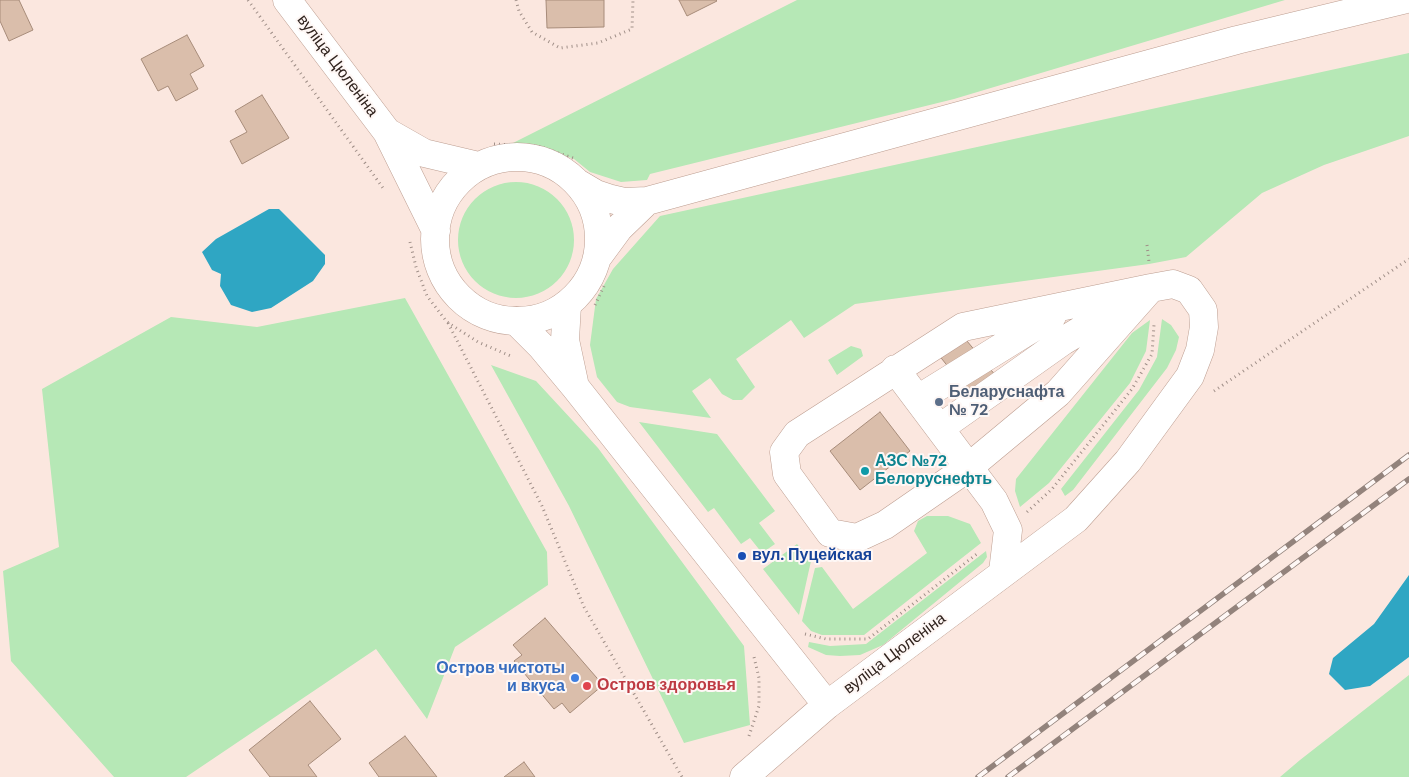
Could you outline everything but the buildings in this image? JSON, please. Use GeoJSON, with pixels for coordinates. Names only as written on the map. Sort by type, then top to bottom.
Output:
{"type":"FeatureCollection","features":[{"type":"Feature","properties":{"kind":"main road","name":"вуліца Цюленіна"},"geometry":{"type":"LineString","coordinates":[[287,0],[387,132],[436,231]]}},
{"type":"Feature","properties":{"kind":"main road"},"geometry":{"type":"LineString","coordinates":[[577,172],[596,194],[624,202],[647,202],[1237,40],[1403,0]]}},
{"type":"Feature","properties":{"kind":"main road","name":"вуліца Цюленіна"},"geometry":{"type":"LineString","coordinates":[[387,132],[424,153],[482,155],[505,158],[532,158],[577,172],[593,206],[600,232],[603,267],[566,305],[542,317],[516,321],[489,316],[466,303],[448,283],[437,258],[436,231],[442,205],[457,182],[482,155]]}},
{"type":"Feature","properties":{"kind":"main road"},"geometry":{"type":"LineString","coordinates":[[603,267],[619,228],[647,202]]}},
{"type":"Feature","properties":{"kind":"main road","name":"вуліца Цюленіна"},"geometry":{"type":"LineString","coordinates":[[516,321],[541,346],[576,388],[827,705],[1076,519],[1128,461],[1190,376],[1200,350],[1204,327],[1203,310],[1197,299],[1188,290],[1173,284],[1151,288]]}},
{"type":"Feature","properties":{"kind":"main road"},"geometry":{"type":"LineString","coordinates":[[1151,288],[1058,393],[969,467],[885,525],[857,538],[830,533],[787,474],[784,452],[797,434],[895,369],[963,327],[1151,288]]}},
{"type":"Feature","properties":{"kind":"main road"},"geometry":{"type":"LineString","coordinates":[[940,428],[1063,341],[1151,288]]}},
{"type":"Feature","properties":{"kind":"main road","name":"вуліца Цюленіна"},"geometry":{"type":"LineString","coordinates":[[566,305],[565,340],[576,388]]}},
{"type":"Feature","properties":{"kind":"main road"},"geometry":{"type":"LineString","coordinates":[[918,400],[1068,306]]}},
{"type":"Feature","properties":{"kind":"main road"},"geometry":{"type":"LineString","coordinates":[[895,369],[994,501],[1008,530],[1004,572]]}},
{"type":"Feature","properties":{"kind":"main road"},"geometry":{"type":"LineString","coordinates":[[744,777],[827,705]]}},
{"type":"Feature","properties":{"kind":"path"},"geometry":{"type":"LineString","coordinates":[[248,0],[388,195]]}},
{"type":"Feature","properties":{"kind":"path"},"geometry":{"type":"LineString","coordinates":[[516,0],[519,11],[532,32],[560,48],[598,43],[632,30],[633,0]]}},
{"type":"Feature","properties":{"kind":"path"},"geometry":{"type":"LineString","coordinates":[[482,155],[538,146],[577,172]]}},
{"type":"Feature","properties":{"kind":"path"},"geometry":{"type":"LineString","coordinates":[[410,241],[416,267],[427,296],[447,322],[542,506],[584,607],[682,777]]}},
{"type":"Feature","properties":{"kind":"path"},"geometry":{"type":"LineString","coordinates":[[799,628],[805,634],[826,639],[868,639],[1008,530],[1052,490],[1132,389],[1152,354],[1155,320],[1147,245]]}},
{"type":"Feature","properties":{"kind":"path"},"geometry":{"type":"LineString","coordinates":[[1214,391],[1409,259]]}},
{"type":"Feature","properties":{"kind":"path"},"geometry":{"type":"LineString","coordinates":[[595,308],[603,267]]}},
{"type":"Feature","properties":{"kind":"path"},"geometry":{"type":"LineString","coordinates":[[447,322],[478,342],[518,360]]}},
{"type":"Feature","properties":{"kind":"path"},"geometry":{"type":"LineString","coordinates":[[745,743],[753,729],[759,706],[759,678],[753,654]]}},
{"type":"Feature","properties":{"kind":"green space"},"geometry":{"type":"Polygon","coordinates":[[[797,0],[1285,0],[954,99],[650,174],[647,180],[621,182],[590,172],[574,159],[538,146],[509,145],[797,0]]]}},
{"type":"Feature","properties":{"kind":"green space"},"geometry":{"type":"Polygon","coordinates":[[[1409,53],[1409,136],[1324,165],[1262,193],[1186,257],[1149,264],[855,304],[804,338],[791,320],[736,359],[755,387],[742,400],[733,400],[722,394],[710,378],[692,391],[711,418],[630,407],[617,402],[597,377],[590,345],[596,299],[613,269],[660,216],[1409,53]]]}},
{"type":"Feature","properties":{"kind":"green space"},"geometry":{"type":"Polygon","coordinates":[[[516,182],[538,187],[557,199],[569,218],[574,240],[569,262],[557,281],[538,293],[516,298],[494,293],[475,281],[463,262],[458,240],[463,218],[475,199],[494,187],[516,182]]]}},
{"type":"Feature","properties":{"kind":"green space"},"geometry":{"type":"Polygon","coordinates":[[[405,298],[547,552],[548,585],[455,647],[427,719],[376,649],[186,777],[114,777],[11,661],[3,571],[59,547],[42,389],[171,317],[257,327],[405,298]]]}},
{"type":"Feature","properties":{"kind":"green space"},"geometry":{"type":"Polygon","coordinates":[[[1162,319],[1171,325],[1179,337],[1176,350],[1167,368],[1073,490],[1065,496],[1061,489],[1139,390],[1157,357],[1162,319]]]}},
{"type":"Feature","properties":{"kind":"green space"},"geometry":{"type":"Polygon","coordinates":[[[1150,320],[1146,351],[1130,383],[1049,483],[1020,507],[1015,491],[1016,479],[1132,333],[1150,320]]]}},
{"type":"Feature","properties":{"kind":"green space"},"geometry":{"type":"Polygon","coordinates":[[[851,346],[861,349],[863,356],[837,375],[828,360],[851,346]]]}},
{"type":"Feature","properties":{"kind":"green space"},"geometry":{"type":"Polygon","coordinates":[[[491,365],[536,381],[598,448],[744,646],[750,725],[684,743],[569,506],[491,365]]]}},
{"type":"Feature","properties":{"kind":"green space"},"geometry":{"type":"Polygon","coordinates":[[[639,422],[717,434],[775,511],[759,523],[775,544],[762,553],[750,538],[741,544],[714,508],[708,512],[639,422]]]}},
{"type":"Feature","properties":{"kind":"green space"},"geometry":{"type":"Polygon","coordinates":[[[927,516],[948,516],[970,524],[981,543],[864,635],[822,635],[811,631],[802,621],[815,568],[822,567],[853,609],[927,553],[914,531],[918,521],[927,516]]]}},
{"type":"Feature","properties":{"kind":"green space"},"geometry":{"type":"Polygon","coordinates":[[[797,544],[811,561],[799,615],[763,569],[797,544]]]}},
{"type":"Feature","properties":{"kind":"green space"},"geometry":{"type":"Polygon","coordinates":[[[986,551],[987,557],[983,563],[883,645],[860,655],[840,656],[826,655],[808,647],[809,642],[830,646],[866,644],[986,551]]]}},
{"type":"Feature","properties":{"kind":"green space"},"geometry":{"type":"Polygon","coordinates":[[[1409,675],[1409,777],[1280,777],[1300,760],[1409,675]]]}},
{"type":"Feature","properties":{"kind":"water"},"geometry":{"type":"Polygon","coordinates":[[[269,209],[279,209],[325,255],[325,264],[313,281],[271,308],[252,312],[231,305],[220,286],[221,274],[212,270],[202,252],[216,239],[269,209]]]}},
{"type":"Feature","properties":{"kind":"water"},"geometry":{"type":"Polygon","coordinates":[[[1409,575],[1409,657],[1370,686],[1345,690],[1329,674],[1333,658],[1374,624],[1409,575]]]}},
{"type":"Feature","properties":{"kind":"railway"},"geometry":{"type":"LineString","coordinates":[[978,777],[1409,455]]}},
{"type":"Feature","properties":{"kind":"railway"},"geometry":{"type":"LineString","coordinates":[[1008,777],[1409,479]]}},
{"type":"Feature","properties":{"kind":"place","name":"Беларуснафта № 72"},"geometry":{"type":"Point","coordinates":[939,402]}},
{"type":"Feature","properties":{"kind":"place","name":"АЗС №72 Белоруснефть"},"geometry":{"type":"Point","coordinates":[865,471]}},
{"type":"Feature","properties":{"kind":"place","name":"вул. Пуцейская"},"geometry":{"type":"Point","coordinates":[742,556]}},
{"type":"Feature","properties":{"kind":"place","name":"Остров чистоты и вкуса"},"geometry":{"type":"Point","coordinates":[575,678]}},
{"type":"Feature","properties":{"kind":"place","name":"Остров здоровья"},"geometry":{"type":"Point","coordinates":[587,686]}}]}
